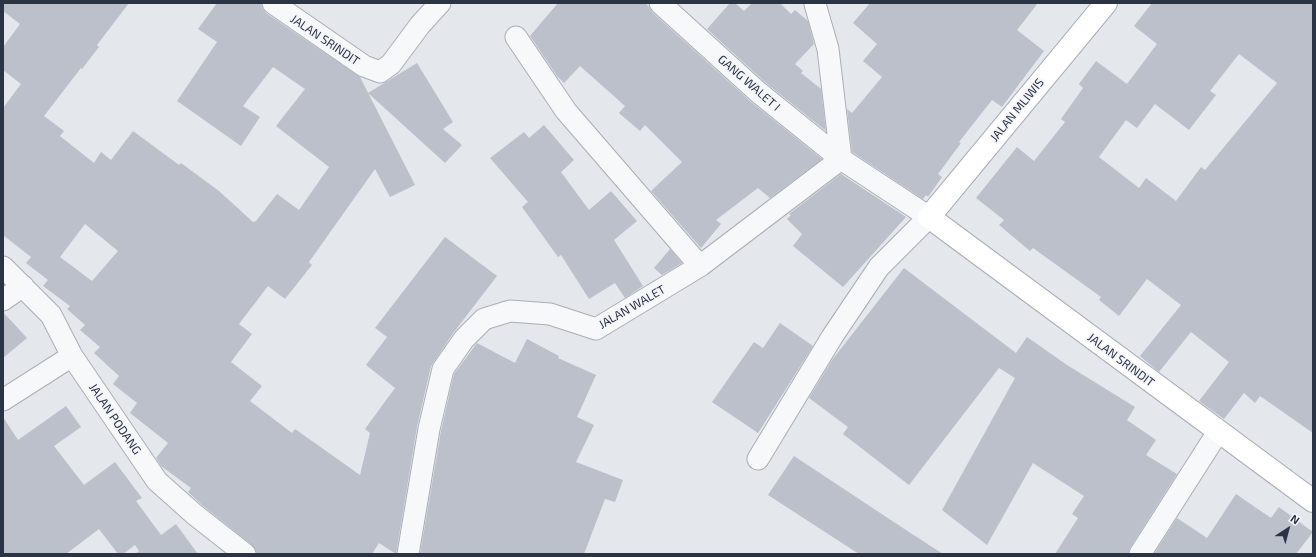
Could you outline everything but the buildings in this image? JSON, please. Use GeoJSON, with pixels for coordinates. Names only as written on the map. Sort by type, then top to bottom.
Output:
{"type":"FeatureCollection","features":[{"type":"Feature","properties":{"kind":"street","name":"JALAN SRINDIT"},"geometry":{"type":"LineString","coordinates":[[273,3],[364,66],[380,72],[391,64],[420,25],[440,3]]}},
{"type":"Feature","properties":{"kind":"street","name":"GANG WALET I"},"geometry":{"type":"LineString","coordinates":[[660,3],[758,92],[841,159]]}},
{"type":"Feature","properties":{"kind":"street","name":"JALAN MLIWIS"},"geometry":{"type":"LineString","coordinates":[[929,217],[1106,3]]}},
{"type":"Feature","properties":{"kind":"street"},"geometry":{"type":"LineString","coordinates":[[758,459],[832,338],[879,267],[929,217],[841,159],[828,49],[815,4]]}},
{"type":"Feature","properties":{"kind":"street"},"geometry":{"type":"LineString","coordinates":[[516,37],[566,110],[700,266]]}},
{"type":"Feature","properties":{"kind":"street","name":"JALAN WALET"},"geometry":{"type":"LineString","coordinates":[[408,554],[429,429],[443,369],[464,339],[484,320],[510,311],[550,314],[602,326],[700,266],[841,159]]}},
{"type":"Feature","properties":{"kind":"street","name":"JALAN SRINDIT"},"geometry":{"type":"LineString","coordinates":[[929,217],[1313,501]]}},
{"type":"Feature","properties":{"kind":"street","name":"JALAN PODANG"},"geometry":{"type":"LineString","coordinates":[[3,267],[51,315],[72,356],[157,481],[194,514],[245,554]]}},
{"type":"Feature","properties":{"kind":"street"},"geometry":{"type":"LineString","coordinates":[[3,300],[23,286]]}},
{"type":"Feature","properties":{"kind":"street"},"geometry":{"type":"LineString","coordinates":[[3,400],[72,356]]}},
{"type":"Feature","properties":{"kind":"street"},"geometry":{"type":"LineString","coordinates":[[1140,554],[1218,432]]}}]}
